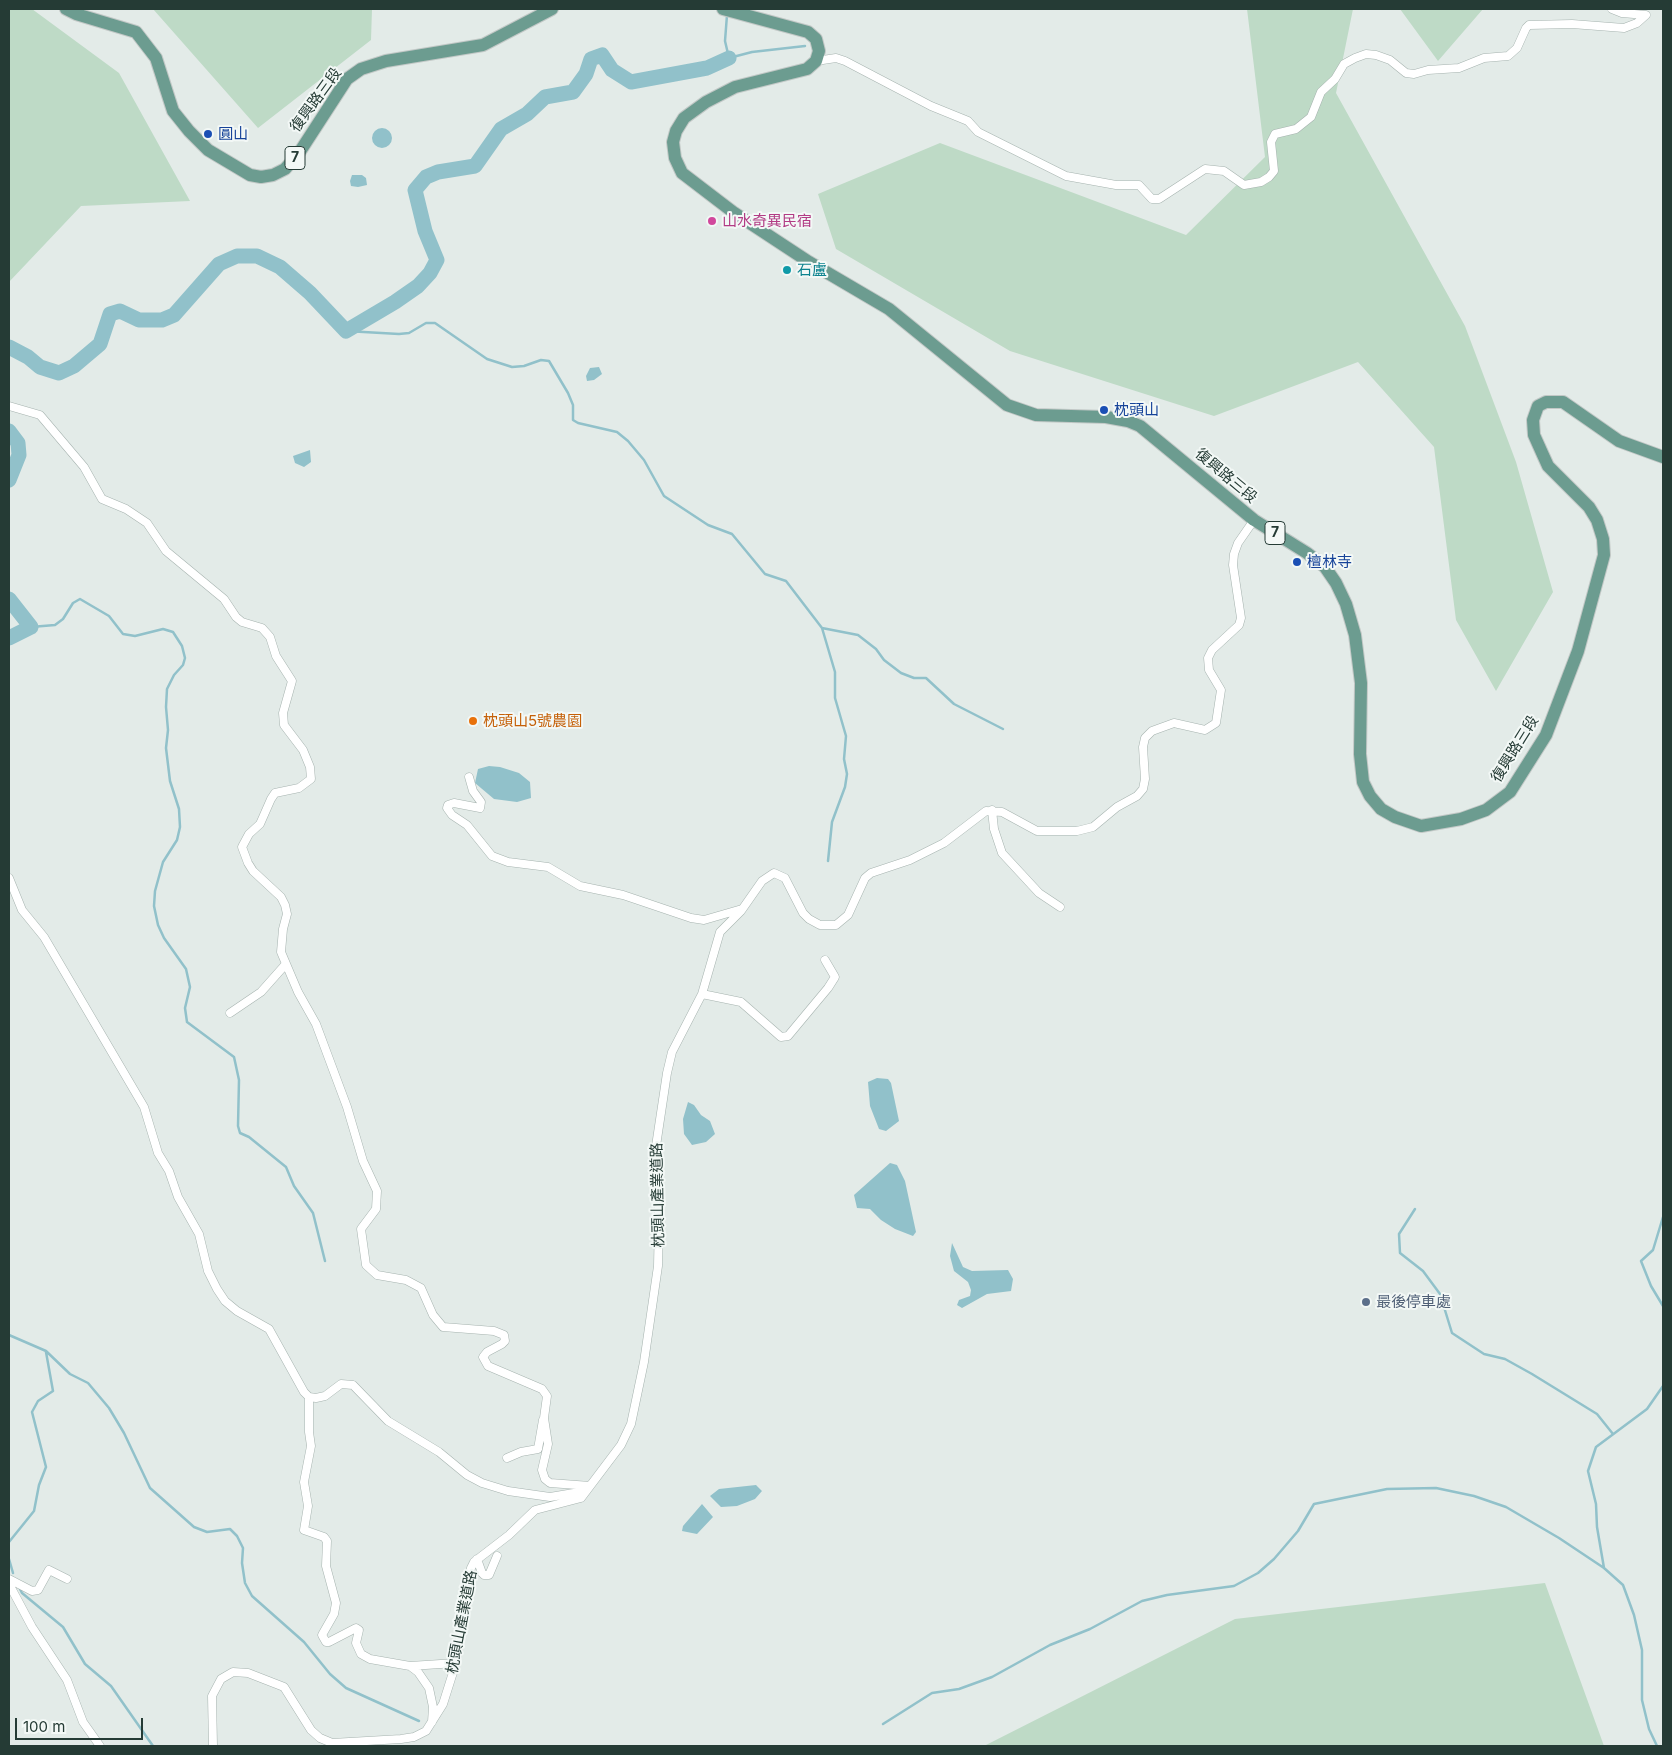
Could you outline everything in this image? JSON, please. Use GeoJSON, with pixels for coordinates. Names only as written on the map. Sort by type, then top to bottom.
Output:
{"type":"FeatureCollection","features":[{"type":"Feature","properties":{"kind":"main road","name":"復興路三段"},"geometry":{"type":"LineString","coordinates":[[66,9],[76,14],[136,32],[156,58],[173,111],[188,131],[208,150],[250,175],[261,177],[273,175],[285,169],[299,153],[347,79],[361,69],[386,61],[482,45],[552,9]]}},
{"type":"Feature","properties":{"kind":"main road"},"geometry":{"type":"LineString","coordinates":[[733,10],[808,32],[816,39],[818,51],[816,61]]}},
{"type":"Feature","properties":{"kind":"main road","name":"復興路三段"},"geometry":{"type":"LineString","coordinates":[[816,61],[807,69],[735,87],[684,118],[676,131],[673,142],[675,158],[682,173],[733,212],[809,262],[889,309],[1006,405],[1036,415],[1106,417],[1128,421],[1140,426],[1254,520],[1308,553],[1325,567],[1336,583],[1346,604],[1355,635],[1361,683],[1360,754],[1363,782],[1370,796],[1381,809],[1394,817],[1421,826],[1461,819],[1486,810],[1510,792],[1546,735],[1578,651],[1604,555],[1603,539],[1597,520],[1589,507],[1548,466],[1534,435],[1533,420],[1538,406],[1546,402],[1563,402],[1619,441],[1663,457]]}},
{"type":"Feature","properties":{"kind":"street"},"geometry":{"type":"LineString","coordinates":[[816,61],[836,58],[845,61],[930,106],[968,121],[978,132],[1066,176],[1116,185],[1139,185],[1152,199],[1159,199],[1205,169],[1224,171],[1244,185],[1261,182],[1269,177],[1274,171],[1271,142],[1275,134],[1296,128],[1311,117],[1321,92],[1335,79],[1344,64],[1355,58],[1366,54],[1376,55],[1390,60],[1406,73],[1414,74],[1428,70],[1459,68],[1484,58],[1508,56],[1517,48],[1529,25],[1572,24],[1624,28],[1638,23],[1646,15],[1622,13],[1612,9]]}},
{"type":"Feature","properties":{"kind":"street"},"geometry":{"type":"LineString","coordinates":[[9,406],[40,415],[84,467],[102,499],[126,509],[147,523],[166,551],[224,598],[236,617],[242,622],[262,628],[270,637],[276,656],[292,681],[283,713],[284,725],[303,750],[310,767],[311,779],[299,788],[275,793],[260,824],[249,834],[242,847],[243,854],[253,871],[280,897],[287,909],[281,952],[298,992],[316,1024],[347,1107],[362,1161],[377,1191],[376,1209],[361,1228],[366,1265],[378,1275],[406,1280],[421,1288],[433,1315],[443,1327],[494,1331],[504,1335],[505,1341],[484,1354],[484,1362],[488,1366],[542,1389],[547,1396],[538,1449],[521,1452],[507,1458]]}},
{"type":"Feature","properties":{"kind":"street"},"geometry":{"type":"LineString","coordinates":[[1060,907],[1039,893],[1002,852],[994,829],[992,810],[1002,812],[1044,832],[1077,831],[1093,827],[1117,808],[1137,796],[1143,789],[1145,779],[1143,747],[1145,738],[1152,730],[1174,723],[1205,730],[1216,724],[1221,690],[1208,670],[1208,658],[1212,650],[1239,625],[1241,618],[1233,565],[1234,554],[1238,543],[1254,520]]}},
{"type":"Feature","properties":{"kind":"street"},"geometry":{"type":"LineString","coordinates":[[469,778],[481,806],[477,809],[450,803],[448,805],[448,812],[467,825],[492,856],[508,862],[548,868],[580,886],[623,895],[691,918],[704,920],[742,909]]}},
{"type":"Feature","properties":{"kind":"street","name":"枕頭山產業道路"},"geometry":{"type":"LineString","coordinates":[[213,1746],[212,1696],[221,1679],[233,1672],[248,1673],[284,1687],[311,1730],[320,1738],[332,1743],[341,1744],[414,1737],[426,1731],[443,1704],[456,1663],[471,1568],[478,1559],[510,1535],[535,1510],[574,1501],[588,1489],[621,1445],[631,1424],[644,1362],[658,1266],[659,1220],[656,1146],[667,1073],[672,1052],[702,994],[716,939],[767,876],[774,873],[780,874],[785,878],[803,913],[809,919],[820,925],[836,925],[848,915],[865,878],[870,873],[910,860],[944,843],[979,815],[992,810]]}},
{"type":"Feature","properties":{"kind":"street"},"geometry":{"type":"LineString","coordinates":[[9,878],[22,910],[44,937],[144,1107],[158,1152],[170,1171],[178,1197],[198,1234],[208,1271],[217,1289],[225,1301],[237,1311],[269,1329],[275,1336],[295,1378],[310,1397],[311,1453],[304,1482],[308,1506],[304,1530],[324,1537],[327,1541],[326,1566],[336,1603],[334,1614],[322,1635],[326,1642],[329,1642],[356,1628],[359,1630],[356,1642],[361,1654],[370,1659],[410,1666],[456,1663]]}},
{"type":"Feature","properties":{"kind":"street"},"geometry":{"type":"LineString","coordinates":[[702,994],[741,1002],[781,1037],[788,1036],[835,977],[825,960]]}},
{"type":"Feature","properties":{"kind":"street"},"geometry":{"type":"LineString","coordinates":[[230,1013],[260,992],[286,965]]}},
{"type":"Feature","properties":{"kind":"street"},"geometry":{"type":"LineString","coordinates":[[310,1397],[325,1396],[341,1384],[353,1385],[388,1422],[439,1452],[467,1475],[482,1483],[508,1491],[550,1497],[588,1489]]}},
{"type":"Feature","properties":{"kind":"street"},"geometry":{"type":"LineString","coordinates":[[544,1418],[548,1444],[542,1470],[545,1479],[550,1483],[588,1489]]}},
{"type":"Feature","properties":{"kind":"street"},"geometry":{"type":"LineString","coordinates":[[478,1559],[482,1573],[490,1575],[497,1556]]}},
{"type":"Feature","properties":{"kind":"street"},"geometry":{"type":"LineString","coordinates":[[9,1579],[32,1591],[38,1590],[50,1570],[67,1579]]}},
{"type":"Feature","properties":{"kind":"street"},"geometry":{"type":"LineString","coordinates":[[9,1584],[32,1627],[67,1680],[83,1722],[100,1746]]}},
{"type":"Feature","properties":{"kind":"street"},"geometry":{"type":"LineString","coordinates":[[410,1666],[418,1672],[429,1688],[433,1707],[432,1723]]}},
{"type":"Feature","properties":{"kind":"green space"},"geometry":{"type":"Polygon","coordinates":[[[9,9],[32,9],[119,73],[190,201],[81,206],[9,282],[9,9]]]}},
{"type":"Feature","properties":{"kind":"green space"},"geometry":{"type":"Polygon","coordinates":[[[153,9],[372,9],[371,40],[258,128],[153,9]]]}},
{"type":"Feature","properties":{"kind":"green space"},"geometry":{"type":"Polygon","coordinates":[[[1247,9],[1353,9],[1336,93],[1465,326],[1516,462],[1553,592],[1496,691],[1456,620],[1434,447],[1358,362],[1214,416],[1010,351],[836,249],[818,194],[940,143],[1186,235],[1265,157],[1247,9]]]}},
{"type":"Feature","properties":{"kind":"green space"},"geometry":{"type":"Polygon","coordinates":[[[1400,9],[1483,9],[1438,61],[1400,9]]]}},
{"type":"Feature","properties":{"kind":"green space"},"geometry":{"type":"Polygon","coordinates":[[[1545,1583],[1604,1746],[984,1746],[1235,1619],[1545,1583]]]}},
{"type":"Feature","properties":{"kind":"water"},"geometry":{"type":"Polygon","coordinates":[[[382,128],[389,131],[392,138],[389,145],[382,148],[375,145],[372,138],[375,131],[382,128]]]}},
{"type":"Feature","properties":{"kind":"water"},"geometry":{"type":"Polygon","coordinates":[[[352,175],[362,175],[366,178],[367,185],[351,186],[352,175]]]}},
{"type":"Feature","properties":{"kind":"water"},"geometry":{"type":"Polygon","coordinates":[[[599,367],[602,374],[594,380],[587,381],[586,376],[590,368],[599,367]]]}},
{"type":"Feature","properties":{"kind":"water"},"geometry":{"type":"Polygon","coordinates":[[[310,450],[311,462],[304,467],[295,463],[293,456],[310,450]]]}},
{"type":"Feature","properties":{"kind":"water"},"geometry":{"type":"Polygon","coordinates":[[[489,766],[500,767],[519,773],[530,782],[531,798],[517,802],[494,799],[475,783],[478,769],[489,766]]]}},
{"type":"Feature","properties":{"kind":"water"},"geometry":{"type":"Polygon","coordinates":[[[877,1078],[888,1079],[891,1083],[899,1121],[886,1131],[879,1129],[870,1106],[868,1082],[877,1078]]]}},
{"type":"Feature","properties":{"kind":"water"},"geometry":{"type":"Polygon","coordinates":[[[688,1102],[694,1105],[701,1115],[710,1121],[715,1134],[706,1142],[692,1145],[684,1134],[683,1119],[688,1102]]]}},
{"type":"Feature","properties":{"kind":"water"},"geometry":{"type":"Polygon","coordinates":[[[890,1163],[897,1165],[905,1181],[916,1232],[913,1236],[895,1229],[881,1220],[870,1209],[857,1208],[854,1195],[890,1163]]]}},
{"type":"Feature","properties":{"kind":"water"},"geometry":{"type":"Polygon","coordinates":[[[952,1243],[963,1267],[972,1271],[1008,1270],[1013,1279],[1011,1291],[987,1294],[962,1308],[957,1305],[959,1300],[970,1296],[971,1290],[968,1282],[954,1271],[950,1256],[952,1243]]]}},
{"type":"Feature","properties":{"kind":"water"},"geometry":{"type":"Polygon","coordinates":[[[756,1485],[762,1491],[755,1499],[737,1506],[721,1507],[710,1496],[719,1489],[756,1485]]]}},
{"type":"Feature","properties":{"kind":"water"},"geometry":{"type":"Polygon","coordinates":[[[702,1504],[713,1517],[697,1534],[682,1531],[683,1526],[702,1504]]]}},
{"type":"Feature","properties":{"kind":"waterway"},"geometry":{"type":"LineString","coordinates":[[727,15],[725,41],[729,58],[752,52],[805,46]]}},
{"type":"Feature","properties":{"kind":"waterway"},"geometry":{"type":"LineString","coordinates":[[9,347],[28,357],[40,367],[59,373],[74,366],[100,344],[110,314],[120,311],[139,320],[162,320],[174,315],[219,264],[237,256],[257,256],[280,267],[310,293],[346,331],[418,286],[430,273],[437,260],[425,231],[415,190],[426,177],[438,172],[475,166],[501,129],[527,114],[545,97],[573,92],[586,74],[591,59],[602,55],[612,70],[631,82],[707,68],[729,58]]}},
{"type":"Feature","properties":{"kind":"waterway"},"geometry":{"type":"LineString","coordinates":[[346,331],[399,334],[409,333],[426,323],[435,323],[487,359],[512,367],[524,366],[541,360],[549,361],[573,405],[573,420],[578,423],[617,432],[628,441],[644,460],[664,496],[708,525],[732,534],[765,574],[786,581],[822,628],[835,672],[835,698],[846,736],[844,759],[847,774],[845,787],[832,822],[828,861]]}},
{"type":"Feature","properties":{"kind":"waterway"},"geometry":{"type":"LineString","coordinates":[[9,431],[18,443],[19,455],[9,480]]}},
{"type":"Feature","properties":{"kind":"waterway"},"geometry":{"type":"LineString","coordinates":[[9,599],[31,627],[9,638]]}},
{"type":"Feature","properties":{"kind":"waterway"},"geometry":{"type":"LineString","coordinates":[[31,627],[55,625],[63,619],[73,603],[80,599],[109,616],[123,634],[135,636],[163,629],[173,632],[182,646],[185,658],[183,665],[174,675],[167,689],[166,707],[168,730],[166,748],[170,781],[179,809],[180,827],[177,840],[163,862],[155,891],[154,906],[158,925],[164,938],[186,969],[190,987],[185,1008],[187,1022],[234,1057],[239,1080],[238,1126],[240,1133],[249,1137],[286,1167],[294,1186],[313,1213],[325,1261]]}},
{"type":"Feature","properties":{"kind":"waterway"},"geometry":{"type":"LineString","coordinates":[[822,628],[858,635],[876,649],[884,660],[901,673],[914,678],[926,678],[954,704],[1003,729]]}},
{"type":"Feature","properties":{"kind":"waterway"},"geometry":{"type":"LineString","coordinates":[[1415,1209],[1399,1234],[1400,1253],[1423,1271],[1440,1294],[1452,1333],[1484,1354],[1505,1359],[1532,1374],[1597,1414],[1613,1434]]}},
{"type":"Feature","properties":{"kind":"waterway"},"geometry":{"type":"LineString","coordinates":[[1663,1217],[1653,1250],[1641,1261],[1651,1286],[1663,1306]]}},
{"type":"Feature","properties":{"kind":"waterway"},"geometry":{"type":"LineString","coordinates":[[9,1335],[46,1351],[70,1374],[88,1383],[109,1408],[124,1433],[150,1488],[194,1527],[207,1532],[230,1529],[237,1536],[243,1548],[242,1563],[245,1583],[252,1596],[304,1642],[330,1674],[346,1688],[419,1721]]}},
{"type":"Feature","properties":{"kind":"waterway"},"geometry":{"type":"LineString","coordinates":[[9,1542],[34,1511],[39,1485],[46,1467],[32,1412],[38,1401],[53,1391],[46,1352]]}},
{"type":"Feature","properties":{"kind":"waterway"},"geometry":{"type":"LineString","coordinates":[[1657,1746],[1649,1729],[1642,1700],[1642,1650],[1634,1615],[1623,1585],[1604,1568],[1597,1527],[1596,1504],[1588,1471],[1596,1447],[1647,1409],[1663,1386]]}},
{"type":"Feature","properties":{"kind":"waterway"},"geometry":{"type":"LineString","coordinates":[[883,1724],[932,1693],[959,1689],[992,1677],[1050,1645],[1090,1629],[1142,1601],[1167,1595],[1234,1586],[1258,1573],[1274,1559],[1298,1531],[1314,1504],[1387,1489],[1436,1488],[1474,1496],[1506,1507],[1559,1538],[1604,1568]]}},
{"type":"Feature","properties":{"kind":"waterway"},"geometry":{"type":"LineString","coordinates":[[9,1559],[13,1573]]}},
{"type":"Feature","properties":{"kind":"waterway"},"geometry":{"type":"LineString","coordinates":[[19,1587],[22,1593],[63,1627],[85,1664],[111,1686],[153,1746]]}},
{"type":"Feature","properties":{"kind":"place","name":"圓山"},"geometry":{"type":"Point","coordinates":[208,134]}},
{"type":"Feature","properties":{"kind":"place","name":"山水奇異民宿"},"geometry":{"type":"Point","coordinates":[712,221]}},
{"type":"Feature","properties":{"kind":"place","name":"石盧"},"geometry":{"type":"Point","coordinates":[787,270]}},
{"type":"Feature","properties":{"kind":"place","name":"枕頭山"},"geometry":{"type":"Point","coordinates":[1104,410]}},
{"type":"Feature","properties":{"kind":"place","name":"檀林寺"},"geometry":{"type":"Point","coordinates":[1297,562]}},
{"type":"Feature","properties":{"kind":"place","name":"枕頭山5號農園"},"geometry":{"type":"Point","coordinates":[473,721]}},
{"type":"Feature","properties":{"kind":"place","name":"最後停車處"},"geometry":{"type":"Point","coordinates":[1366,1302]}}]}
